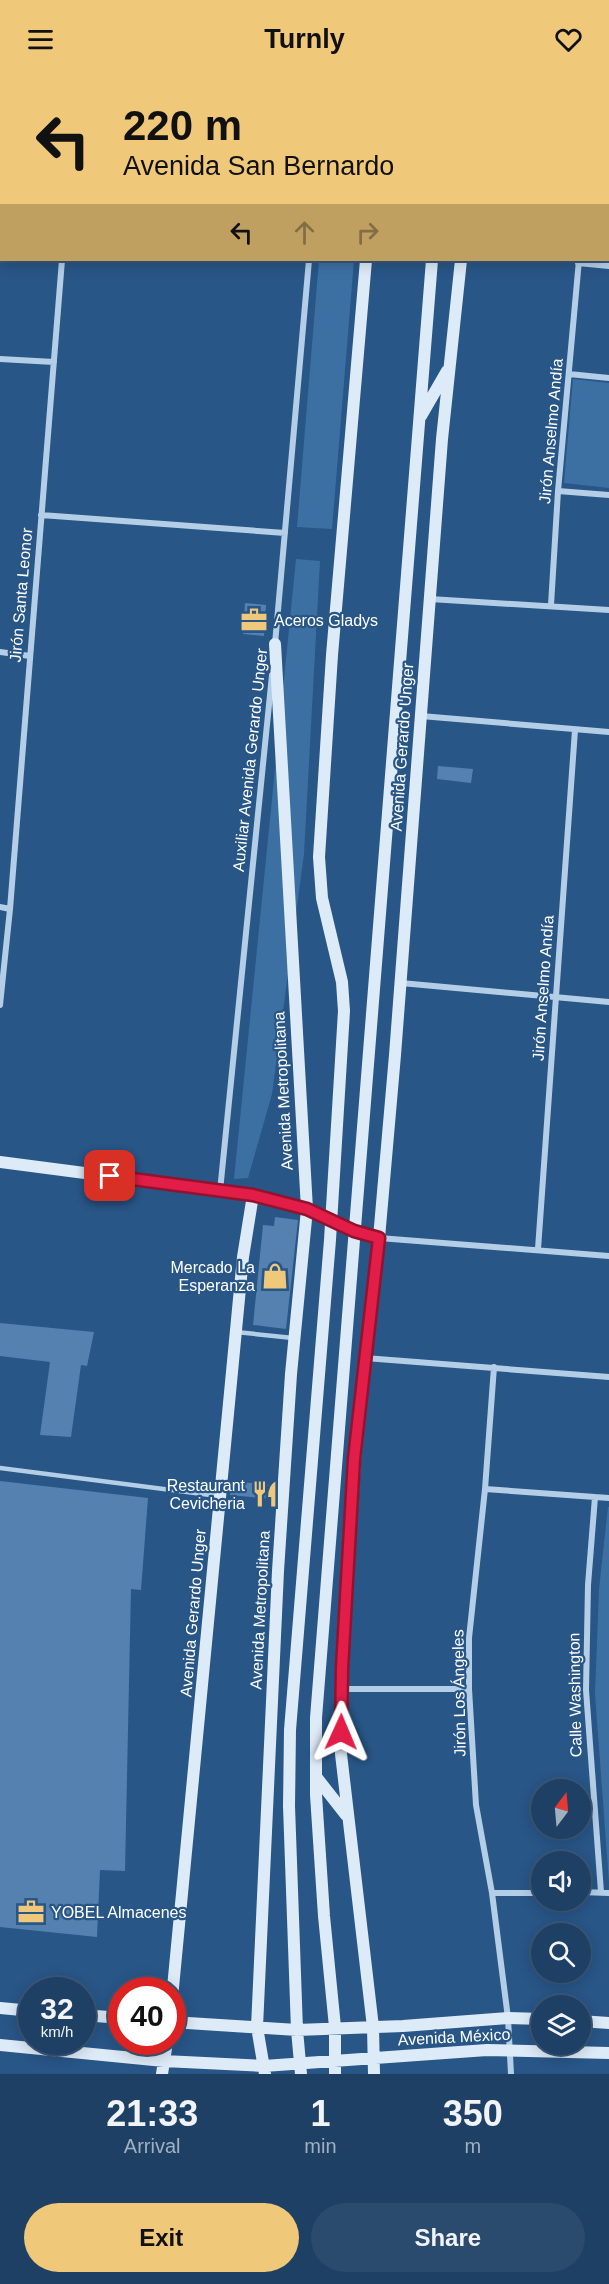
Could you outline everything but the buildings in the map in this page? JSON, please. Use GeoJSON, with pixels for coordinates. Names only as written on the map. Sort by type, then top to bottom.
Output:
{"type":"FeatureCollection","features":[{"type":"Feature","properties":{"kind":"main road"},"geometry":{"type":"LineString","coordinates":[[301,2069],[297,2030],[289,1806],[290,1730],[331,1218],[344,1011],[342,982],[324,907],[319,857],[332,655],[366,261]]}},
{"type":"Feature","properties":{"kind":"main road","name":"Avenida Gerardo Unger"},"geometry":{"type":"LineString","coordinates":[[354,1231],[432,261]]}},
{"type":"Feature","properties":{"kind":"main road","name":"Avenida Gerardo Unger"},"geometry":{"type":"LineString","coordinates":[[379,1238],[430,599],[460,261]]}},
{"type":"Feature","properties":{"kind":"main road"},"geometry":{"type":"LineString","coordinates":[[419,419],[450,367]]}},
{"type":"Feature","properties":{"kind":"main road","name":"Avenida Metropolitana"},"geometry":{"type":"LineString","coordinates":[[264,2070],[257,2027],[278,1571],[307,1209],[275,644]]}},
{"type":"Feature","properties":{"kind":"main road"},"geometry":{"type":"LineString","coordinates":[[0,1162],[253,1195],[307,1209],[331,1218],[354,1231],[379,1238],[354,1459],[342,1689],[341,1754],[373,2027],[374,2074]]}},
{"type":"Feature","properties":{"kind":"main road","name":"Avenida Gerardo Unger"},"geometry":{"type":"LineString","coordinates":[[174,1977],[243,1257],[253,1195]]}},
{"type":"Feature","properties":{"kind":"main road"},"geometry":{"type":"LineString","coordinates":[[335,2068],[335,2027],[324,1916],[316,1778],[317,1707],[354,1231]]}},
{"type":"Feature","properties":{"kind":"main road"},"geometry":{"type":"LineString","coordinates":[[316,1778],[347,1816]]}},
{"type":"Feature","properties":{"kind":"main road"},"geometry":{"type":"LineString","coordinates":[[0,2008],[18,2010]]}},
{"type":"Feature","properties":{"kind":"main road","name":"Avenida México"},"geometry":{"type":"LineString","coordinates":[[186,2023],[297,2030],[531,2019]]}},
{"type":"Feature","properties":{"kind":"main road"},"geometry":{"type":"LineString","coordinates":[[591,2022],[609,2023]]}},
{"type":"Feature","properties":{"kind":"main road","name":"Avenida México"},"geometry":{"type":"LineString","coordinates":[[0,2045],[264,2070],[335,2068],[373,2058],[510,2050],[609,2053]]}},
{"type":"Feature","properties":{"kind":"main road"},"geometry":{"type":"LineString","coordinates":[[162,2074],[165,2055]]}},
{"type":"Feature","properties":{"kind":"street","name":"Jirón Santa Leonor"},"geometry":{"type":"LineString","coordinates":[[0,1005],[10,909],[62,261]]}},
{"type":"Feature","properties":{"kind":"street","name":"Auxiliar Avenida Gerardo Unger"},"geometry":{"type":"LineString","coordinates":[[220,1191],[275,644],[309,261]]}},
{"type":"Feature","properties":{"kind":"street"},"geometry":{"type":"LineString","coordinates":[[579,261],[609,266]]}},
{"type":"Feature","properties":{"kind":"street","name":"Jirón Anselmo Andía"},"geometry":{"type":"LineString","coordinates":[[551,605],[558,491],[579,261]]}},
{"type":"Feature","properties":{"kind":"street"},"geometry":{"type":"LineString","coordinates":[[0,359],[54,363]]}},
{"type":"Feature","properties":{"kind":"street"},"geometry":{"type":"LineString","coordinates":[[569,374],[609,378]]}},
{"type":"Feature","properties":{"kind":"street"},"geometry":{"type":"LineString","coordinates":[[558,491],[609,495]]}},
{"type":"Feature","properties":{"kind":"street"},"geometry":{"type":"LineString","coordinates":[[41,515],[285,533]]}},
{"type":"Feature","properties":{"kind":"street"},"geometry":{"type":"LineString","coordinates":[[430,599],[609,610]]}},
{"type":"Feature","properties":{"kind":"street"},"geometry":{"type":"LineString","coordinates":[[0,652],[30,656]]}},
{"type":"Feature","properties":{"kind":"street"},"geometry":{"type":"LineString","coordinates":[[421,716],[609,732]]}},
{"type":"Feature","properties":{"kind":"street","name":"Jirón Anselmo Andía"},"geometry":{"type":"LineString","coordinates":[[538,1249],[575,730]]}},
{"type":"Feature","properties":{"kind":"street"},"geometry":{"type":"LineString","coordinates":[[0,908],[10,909]]}},
{"type":"Feature","properties":{"kind":"street"},"geometry":{"type":"LineString","coordinates":[[401,983],[609,1002]]}},
{"type":"Feature","properties":{"kind":"street"},"geometry":{"type":"LineString","coordinates":[[379,1238],[609,1256]]}},
{"type":"Feature","properties":{"kind":"street"},"geometry":{"type":"LineString","coordinates":[[365,1358],[609,1377]]}},
{"type":"Feature","properties":{"kind":"street","name":"Jirón Los Ángeles"},"geometry":{"type":"LineString","coordinates":[[494,1367],[485,1489],[471,1618],[469,1689],[476,1805],[492,1893],[508,2018],[511,2074]]}},
{"type":"Feature","properties":{"kind":"street"},"geometry":{"type":"LineString","coordinates":[[485,1489],[609,1498]]}},
{"type":"Feature","properties":{"kind":"street","name":"Calle Washington"},"geometry":{"type":"LineString","coordinates":[[595,1497],[588,1585],[586,1690],[601,1892]]}},
{"type":"Feature","properties":{"kind":"street"},"geometry":{"type":"LineString","coordinates":[[342,1689],[469,1689]]}},
{"type":"Feature","properties":{"kind":"street"},"geometry":{"type":"LineString","coordinates":[[591,1892],[609,1893]]}},
{"type":"Feature","properties":{"kind":"street"},"geometry":{"type":"LineString","coordinates":[[492,1893],[531,1893]]}},
{"type":"Feature","properties":{"kind":"lane"},"geometry":{"type":"LineString","coordinates":[[236,1332],[295,1339]]}},
{"type":"Feature","properties":{"kind":"lane"},"geometry":{"type":"LineString","coordinates":[[0,1468],[220,1496]]}},
{"type":"Feature","properties":{"kind":"shaded area"},"geometry":{"type":"Polygon","coordinates":[[[319,261],[354,261],[332,529],[297,527],[319,261]]]}},
{"type":"Feature","properties":{"kind":"shaded area"},"geometry":{"type":"Polygon","coordinates":[[[573,379],[609,383],[609,488],[564,483],[573,379]]]}},
{"type":"Feature","properties":{"kind":"shaded area"},"geometry":{"type":"Polygon","coordinates":[[[296,559],[320,561],[304,854],[272,1094],[248,1178],[234,1179],[296,559]]]}},
{"type":"Feature","properties":{"kind":"shaded area"},"geometry":{"type":"Polygon","coordinates":[[[608,1507],[609,1882],[595,1694],[599,1589],[608,1507]]]}},
{"type":"Feature","properties":{"kind":"place","name":"Aceros Gladys"},"geometry":{"type":"Point","coordinates":[254,620]}},
{"type":"Feature","properties":{"kind":"place","name":"Mercado La Esperanza"},"geometry":{"type":"Point","coordinates":[275,1276]}},
{"type":"Feature","properties":{"kind":"place","name":"Restaurant Cevicheria"},"geometry":{"type":"Point","coordinates":[265,1494]}},
{"type":"Feature","properties":{"kind":"place","name":"YOBEL Almacenes"},"geometry":{"type":"Point","coordinates":[31,1912]}},
{"type":"Feature","properties":{"kind":"route"},"geometry":{"type":"LineString","coordinates":[[110,1176],[253,1195],[307,1209],[331,1218],[354,1231],[379,1238],[354,1459],[342,1668],[341,1732]]}}]}
